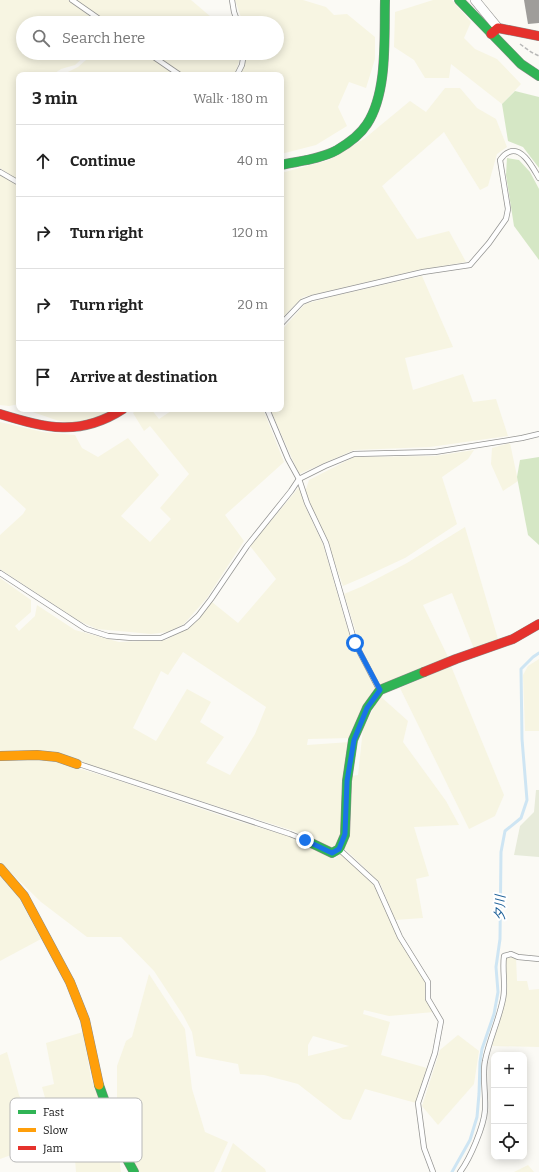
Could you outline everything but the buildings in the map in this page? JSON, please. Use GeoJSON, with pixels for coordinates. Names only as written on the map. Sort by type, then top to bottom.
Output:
{"type":"FeatureCollection","features":[{"type":"Feature","properties":{"kind":"street"},"geometry":{"type":"LineString","coordinates":[[284,164],[321,156],[349,144],[359,135],[368,122],[380,92],[383,74],[385,0]]}},
{"type":"Feature","properties":{"kind":"street"},"geometry":{"type":"LineString","coordinates":[[459,0],[522,64],[539,76]]}},
{"type":"Feature","properties":{"kind":"street"},"geometry":{"type":"LineString","coordinates":[[475,0],[498,28],[539,36]]}},
{"type":"Feature","properties":{"kind":"street"},"geometry":{"type":"LineString","coordinates":[[491,34],[498,28]]}},
{"type":"Feature","properties":{"kind":"street"},"geometry":{"type":"LineString","coordinates":[[0,414],[43,426],[77,428],[94,424],[118,412]]}},
{"type":"Feature","properties":{"kind":"street"},"geometry":{"type":"LineString","coordinates":[[305,840],[332,853],[339,849],[345,834],[347,781],[354,740],[367,708],[380,690],[456,659],[513,639],[539,624]]}},
{"type":"Feature","properties":{"kind":"street"},"geometry":{"type":"LineString","coordinates":[[0,756],[37,755],[57,757],[77,764]]}},
{"type":"Feature","properties":{"kind":"street"},"geometry":{"type":"LineString","coordinates":[[0,868],[24,896],[70,982],[85,1020],[104,1098]]}},
{"type":"Feature","properties":{"kind":"street"},"geometry":{"type":"LineString","coordinates":[[129,1162],[134,1172]]}},
{"type":"Feature","properties":{"kind":"lane"},"geometry":{"type":"LineString","coordinates":[[72,0],[95,16]]}},
{"type":"Feature","properties":{"kind":"lane"},"geometry":{"type":"LineString","coordinates":[[232,0],[235,16]]}},
{"type":"Feature","properties":{"kind":"lane"},"geometry":{"type":"LineString","coordinates":[[158,60],[176,72]]}},
{"type":"Feature","properties":{"kind":"lane"},"geometry":{"type":"LineString","coordinates":[[238,72],[243,60]]}},
{"type":"Feature","properties":{"kind":"lane"},"geometry":{"type":"LineString","coordinates":[[284,321],[302,302],[312,298],[423,272],[470,265],[489,243],[506,219],[508,209],[500,160],[503,155],[512,150],[521,152],[539,178]]}},
{"type":"Feature","properties":{"kind":"lane"},"geometry":{"type":"LineString","coordinates":[[0,172],[16,181]]}},
{"type":"Feature","properties":{"kind":"lane"},"geometry":{"type":"LineString","coordinates":[[268,412],[288,459],[299,479],[307,503],[326,543],[355,643],[380,690]]}},
{"type":"Feature","properties":{"kind":"lane"},"geometry":{"type":"LineString","coordinates":[[0,573],[86,629],[108,636],[160,638],[186,627],[198,616],[247,546],[299,479],[354,454],[435,452],[539,434]]}},
{"type":"Feature","properties":{"kind":"lane"},"geometry":{"type":"LineString","coordinates":[[77,764],[305,840]]}},
{"type":"Feature","properties":{"kind":"lane"},"geometry":{"type":"LineString","coordinates":[[339,849],[376,883],[400,937],[428,982],[428,999],[441,1021],[435,1053],[418,1104],[424,1148],[433,1172]]}},
{"type":"Feature","properties":{"kind":"lane"},"geometry":{"type":"LineString","coordinates":[[460,1172],[466,1165],[485,1112],[485,1062],[499,1018],[504,996],[504,956],[512,954],[518,957],[539,959]]}},
{"type":"Feature","properties":{"kind":"shaded area"},"geometry":{"type":"Polygon","coordinates":[[[0,0],[68,0],[90,16],[16,16],[16,60],[80,60],[75,65],[61,69],[56,72],[16,72],[16,179],[0,168],[0,0]]]}},
{"type":"Feature","properties":{"kind":"shaded area"},"geometry":{"type":"Polygon","coordinates":[[[75,0],[191,0],[210,16],[98,16],[75,0]]]}},
{"type":"Feature","properties":{"kind":"shaded area"},"geometry":{"type":"Polygon","coordinates":[[[235,0],[303,0],[326,7],[334,15],[347,14],[375,37],[375,59],[366,88],[349,82],[338,107],[347,126],[316,145],[284,153],[284,72],[241,72],[245,60],[284,60],[284,16],[241,16],[235,0]]]}},
{"type":"Feature","properties":{"kind":"shaded area"},"geometry":{"type":"Polygon","coordinates":[[[433,0],[452,0],[471,22],[464,38],[475,49],[497,59],[521,84],[502,104],[451,64],[449,78],[425,78],[414,60],[394,47],[395,12],[433,0]]]}},
{"type":"Feature","properties":{"kind":"shaded area"},"geometry":{"type":"Polygon","coordinates":[[[86,60],[154,60],[172,72],[68,72],[78,67],[86,60]]]}},
{"type":"Feature","properties":{"kind":"shaded area"},"geometry":{"type":"Polygon","coordinates":[[[162,60],[239,60],[236,72],[180,72],[162,60]]]}},
{"type":"Feature","properties":{"kind":"shaded area"},"geometry":{"type":"Polygon","coordinates":[[[445,88],[460,88],[477,108],[496,119],[507,147],[497,154],[488,186],[480,190],[444,132],[382,186],[417,239],[449,231],[466,262],[418,270],[303,297],[284,316],[284,172],[329,160],[364,139],[410,101],[426,112],[445,88]]]}},
{"type":"Feature","properties":{"kind":"shaded area"},"geometry":{"type":"Polygon","coordinates":[[[0,174],[16,183],[16,405],[9,406],[0,405],[0,174]]]}},
{"type":"Feature","properties":{"kind":"shaded area"},"geometry":{"type":"Polygon","coordinates":[[[422,276],[453,347],[405,358],[413,390],[463,374],[473,402],[496,399],[508,436],[430,447],[354,450],[299,474],[271,412],[284,412],[284,328],[305,304],[422,276]]]}},
{"type":"Feature","properties":{"kind":"shaded area"},"geometry":{"type":"Polygon","coordinates":[[[33,412],[106,412],[101,416],[74,424],[33,412]]]}},
{"type":"Feature","properties":{"kind":"shaded area"},"geometry":{"type":"Polygon","coordinates":[[[153,412],[159,419],[170,412],[264,412],[284,462],[225,515],[244,541],[207,598],[184,624],[168,632],[151,634],[97,629],[79,621],[0,569],[0,535],[23,514],[26,509],[0,485],[0,422],[43,432],[75,435],[82,448],[98,457],[128,438],[159,475],[121,516],[150,542],[171,519],[160,508],[189,474],[150,426],[144,431],[133,413],[153,412]]]}},
{"type":"Feature","properties":{"kind":"shaded area"},"geometry":{"type":"Polygon","coordinates":[[[510,443],[518,481],[503,491],[491,464],[492,448],[510,443]]]}},
{"type":"Feature","properties":{"kind":"shaded area"},"geometry":{"type":"Polygon","coordinates":[[[474,450],[468,459],[442,477],[457,524],[405,558],[343,586],[326,539],[305,492],[309,480],[354,457],[435,456],[474,450]]]}},
{"type":"Feature","properties":{"kind":"shaded area"},"geometry":{"type":"Polygon","coordinates":[[[300,486],[304,504],[323,544],[352,644],[376,688],[351,738],[308,739],[307,745],[350,742],[338,845],[330,849],[294,831],[57,755],[0,754],[0,578],[31,600],[31,612],[15,626],[19,631],[35,616],[37,605],[75,630],[119,642],[166,640],[191,626],[212,602],[238,623],[276,579],[250,546],[300,486]],[[183,652],[168,675],[161,671],[133,728],[156,741],[187,689],[211,702],[200,722],[224,737],[206,763],[230,775],[255,734],[266,707],[183,652]]]}},
{"type":"Feature","properties":{"kind":"shaded area"},"geometry":{"type":"Polygon","coordinates":[[[465,527],[498,639],[474,649],[452,593],[423,605],[449,659],[381,687],[359,642],[344,594],[363,586],[407,563],[465,527]]]}},
{"type":"Feature","properties":{"kind":"shaded area"},"geometry":{"type":"Polygon","coordinates":[[[539,659],[539,731],[525,731],[523,675],[528,666],[539,659]]]}},
{"type":"Feature","properties":{"kind":"shaded area"},"geometry":{"type":"Polygon","coordinates":[[[451,666],[504,795],[495,816],[469,829],[400,688],[451,666]]]}},
{"type":"Feature","properties":{"kind":"shaded area"},"geometry":{"type":"Polygon","coordinates":[[[380,696],[408,721],[403,742],[446,801],[459,825],[414,827],[429,876],[416,879],[423,918],[395,920],[381,885],[345,849],[351,776],[358,775],[363,729],[380,696]]]}},
{"type":"Feature","properties":{"kind":"shaded area"},"geometry":{"type":"Polygon","coordinates":[[[0,760],[51,760],[114,779],[234,820],[288,836],[335,859],[341,853],[375,884],[427,984],[426,999],[434,1012],[389,1016],[364,1010],[363,1014],[390,1022],[381,1055],[427,1068],[416,1103],[365,1089],[351,1120],[343,1119],[298,1084],[264,1075],[240,1074],[238,1064],[196,1056],[192,1032],[183,1015],[154,971],[121,937],[87,937],[41,902],[0,862],[0,760]],[[313,1036],[308,1045],[308,1056],[349,1046],[313,1036]]]}},
{"type":"Feature","properties":{"kind":"shaded area"},"geometry":{"type":"Polygon","coordinates":[[[0,876],[14,889],[41,939],[0,961],[0,876]]]}},
{"type":"Feature","properties":{"kind":"shaded area"},"geometry":{"type":"Polygon","coordinates":[[[516,957],[517,981],[527,981],[529,990],[539,989],[539,1047],[492,1046],[506,998],[505,958],[516,957]]]}},
{"type":"Feature","properties":{"kind":"shaded area"},"geometry":{"type":"Polygon","coordinates":[[[149,974],[185,1029],[192,1089],[205,1132],[228,1142],[214,1172],[139,1172],[134,1162],[142,1162],[142,1098],[117,1098],[117,1066],[126,1041],[132,1037],[149,974]]]}},
{"type":"Feature","properties":{"kind":"shaded area"},"geometry":{"type":"Polygon","coordinates":[[[83,1032],[91,1078],[99,1098],[45,1098],[42,1087],[54,1084],[46,1043],[83,1032]]]}},
{"type":"Feature","properties":{"kind":"shaded area"},"geometry":{"type":"Polygon","coordinates":[[[458,1035],[479,1051],[474,1084],[438,1125],[422,1106],[440,1050],[458,1035]]]}},
{"type":"Feature","properties":{"kind":"shaded area"},"geometry":{"type":"Polygon","coordinates":[[[7,1052],[21,1098],[10,1098],[10,1155],[0,1159],[0,1055],[7,1052]]]}},
{"type":"Feature","properties":{"kind":"shaded area"},"geometry":{"type":"Polygon","coordinates":[[[233,1143],[265,1169],[266,1172],[221,1172],[233,1143]]]}},
{"type":"Feature","properties":{"kind":"shaded area"},"geometry":{"type":"Polygon","coordinates":[[[75,1162],[120,1162],[121,1172],[76,1172],[75,1162]]]}},
{"type":"Feature","properties":{"kind":"shaded area"},"geometry":{"type":"Polygon","coordinates":[[[528,1165],[534,1172],[514,1172],[528,1165]]]}},
{"type":"Feature","properties":{"kind":"green space"},"geometry":{"type":"Polygon","coordinates":[[[515,91],[539,97],[539,168],[523,147],[508,141],[502,104],[515,91]]]}},
{"type":"Feature","properties":{"kind":"green space"},"geometry":{"type":"Polygon","coordinates":[[[507,158],[519,160],[530,172],[539,189],[539,260],[514,226],[506,175],[507,158]]]}},
{"type":"Feature","properties":{"kind":"green space"},"geometry":{"type":"Polygon","coordinates":[[[539,457],[539,545],[528,535],[517,477],[520,460],[539,457]]]}},
{"type":"Feature","properties":{"kind":"green space"},"geometry":{"type":"Polygon","coordinates":[[[536,790],[539,790],[539,857],[514,855],[520,826],[534,812],[536,790]]]}},
{"type":"Feature","properties":{"kind":"waterway","name":"夕川"},"geometry":{"type":"LineString","coordinates":[[452,1172],[470,1140],[477,1117],[482,1049],[494,1014],[498,992],[496,967],[500,939],[501,852],[505,831],[521,818],[527,800],[522,739],[521,669],[539,653]]}},
{"type":"Feature","properties":{"kind":"traffic: fast"},"geometry":{"type":"LineString","coordinates":[[284,164],[317,158],[331,153],[354,138],[367,124],[374,111],[382,80],[384,64],[385,0]]}},
{"type":"Feature","properties":{"kind":"traffic: fast"},"geometry":{"type":"LineString","coordinates":[[459,0],[521,64],[539,76]]}},
{"type":"Feature","properties":{"kind":"traffic: fast"},"geometry":{"type":"LineString","coordinates":[[305,840],[332,853],[339,849],[345,835],[347,781],[353,740],[367,708],[380,690],[424,672]]}},
{"type":"Feature","properties":{"kind":"traffic: fast"},"geometry":{"type":"LineString","coordinates":[[99,1085],[104,1098]]}},
{"type":"Feature","properties":{"kind":"traffic: fast"},"geometry":{"type":"LineString","coordinates":[[129,1162],[134,1172]]}},
{"type":"Feature","properties":{"kind":"traffic: slow"},"geometry":{"type":"LineString","coordinates":[[0,756],[37,755],[57,757],[77,764]]}},
{"type":"Feature","properties":{"kind":"traffic: slow"},"geometry":{"type":"LineString","coordinates":[[0,868],[24,896],[70,982],[85,1020],[99,1085]]}},
{"type":"Feature","properties":{"kind":"traffic: jam"},"geometry":{"type":"LineString","coordinates":[[491,34],[498,28],[539,36]]}},
{"type":"Feature","properties":{"kind":"traffic: jam"},"geometry":{"type":"LineString","coordinates":[[0,414],[48,426],[77,427],[92,424],[118,412]]}},
{"type":"Feature","properties":{"kind":"traffic: jam"},"geometry":{"type":"LineString","coordinates":[[424,672],[513,639],[539,624]]}},
{"type":"Feature","properties":{"kind":"route"},"geometry":{"type":"LineString","coordinates":[[305,840],[332,853],[339,849],[345,834],[347,781],[354,740],[367,708],[380,690],[355,643]]}}]}
